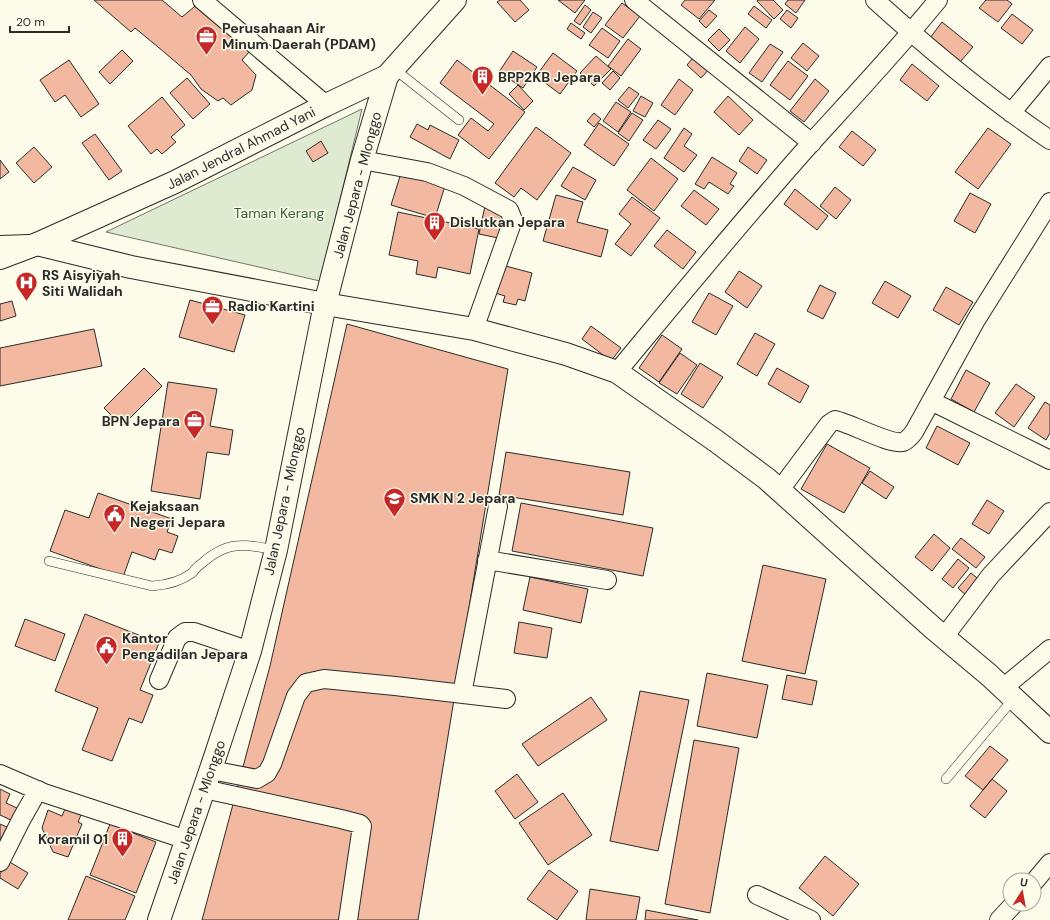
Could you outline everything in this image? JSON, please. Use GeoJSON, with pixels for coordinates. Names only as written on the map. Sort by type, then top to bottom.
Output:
{"type":"FeatureCollection","features":[{"type":"Feature","properties":{"kind":"main road","name":"Jalan Jendral Ahmad Yani"},"geometry":{"type":"LineString","coordinates":[[0,258],[37,244],[175,182],[390,72],[455,0]]}},
{"type":"Feature","properties":{"kind":"main road","name":"Jalan Jepara - Mlonggo"},"geometry":{"type":"LineString","coordinates":[[159,920],[250,651],[276,550],[325,304],[362,160],[390,72]]}},
{"type":"Feature","properties":{"kind":"main road"},"geometry":{"type":"LineString","coordinates":[[37,244],[131,268],[474,330],[566,354],[617,372],[716,441],[767,480],[1009,693],[1050,732]]}},
{"type":"Feature","properties":{"kind":"street"},"geometry":{"type":"LineString","coordinates":[[202,0],[326,105]]}},
{"type":"Feature","properties":{"kind":"street"},"geometry":{"type":"LineString","coordinates":[[634,0],[812,143]]}},
{"type":"Feature","properties":{"kind":"street"},"geometry":{"type":"LineString","coordinates":[[875,0],[911,33],[1011,113],[1050,140]]}},
{"type":"Feature","properties":{"kind":"street"},"geometry":{"type":"LineString","coordinates":[[617,372],[682,293],[812,143],[911,33],[938,0]]}},
{"type":"Feature","properties":{"kind":"street"},"geometry":{"type":"LineString","coordinates":[[1011,113],[1050,66]]}},
{"type":"Feature","properties":{"kind":"street"},"geometry":{"type":"LineString","coordinates":[[362,160],[427,172],[464,186],[511,212],[513,220],[474,330]]}},
{"type":"Feature","properties":{"kind":"street"},"geometry":{"type":"LineString","coordinates":[[779,491],[829,424],[835,420],[845,422],[858,429],[888,440],[901,442],[909,439],[976,320],[1050,202]]}},
{"type":"Feature","properties":{"kind":"street"},"geometry":{"type":"LineString","coordinates":[[0,245],[37,244]]}},
{"type":"Feature","properties":{"kind":"street"},"geometry":{"type":"LineString","coordinates":[[931,401],[1050,460]]}},
{"type":"Feature","properties":{"kind":"street"},"geometry":{"type":"LineString","coordinates":[[462,694],[498,506]]}},
{"type":"Feature","properties":{"kind":"street"},"geometry":{"type":"LineString","coordinates":[[944,637],[991,575],[1050,512]]}},
{"type":"Feature","properties":{"kind":"street"},"geometry":{"type":"LineString","coordinates":[[487,560],[607,580]]}},
{"type":"Feature","properties":{"kind":"street"},"geometry":{"type":"LineString","coordinates":[[159,680],[177,638],[185,632],[194,632],[250,651]]}},
{"type":"Feature","properties":{"kind":"street"},"geometry":{"type":"LineString","coordinates":[[1009,693],[1050,649]]}},
{"type":"Feature","properties":{"kind":"street"},"geometry":{"type":"LineString","coordinates":[[207,779],[257,779],[267,773],[272,764],[296,696],[306,683],[324,679],[506,699]]}},
{"type":"Feature","properties":{"kind":"street"},"geometry":{"type":"LineString","coordinates":[[0,774],[38,790],[187,840]]}},
{"type":"Feature","properties":{"kind":"street"},"geometry":{"type":"LineString","coordinates":[[207,779],[360,825],[362,829],[348,920]]}},
{"type":"Feature","properties":{"kind":"street"},"geometry":{"type":"LineString","coordinates":[[0,862],[38,790]]}},
{"type":"Feature","properties":{"kind":"street"},"geometry":{"type":"LineString","coordinates":[[1042,872],[1050,862]]}},
{"type":"Feature","properties":{"kind":"street"},"geometry":{"type":"LineString","coordinates":[[757,895],[811,920]]}},
{"type":"Feature","properties":{"kind":"street"},"geometry":{"type":"LineString","coordinates":[[999,920],[1006,912]]}},
{"type":"Feature","properties":{"kind":"lane"},"geometry":{"type":"LineString","coordinates":[[390,72],[459,120]]}},
{"type":"Feature","properties":{"kind":"lane"},"geometry":{"type":"LineString","coordinates":[[49,561],[152,586],[160,586],[178,581],[193,572],[200,564],[214,554],[229,547],[248,546],[276,550]]}},
{"type":"Feature","properties":{"kind":"lane"},"geometry":{"type":"LineString","coordinates":[[946,779],[1009,693]]}},
{"type":"Feature","properties":{"kind":"green space","name":"Taman Kerang"},"geometry":{"type":"Polygon","coordinates":[[[362,109],[320,281],[106,232],[362,109]]]}},
{"type":"Feature","properties":{"kind":"building","name":"Perusahaan Air Minum Daerah (PDAM)"},"geometry":{"type":"Polygon","coordinates":[[[94,0],[162,0],[182,17],[200,2],[250,51],[242,60],[256,75],[252,90],[231,105],[223,98],[218,101],[201,89],[191,75],[135,28],[131,32],[94,0]]]}},
{"type":"Feature","properties":{"kind":"building"},"geometry":{"type":"Polygon","coordinates":[[[500,0],[520,0],[529,10],[515,22],[497,2],[500,0]]]}},
{"type":"Feature","properties":{"kind":"building"},"geometry":{"type":"Polygon","coordinates":[[[558,0],[585,0],[575,13],[558,0]]]}},
{"type":"Feature","properties":{"kind":"building"},"geometry":{"type":"Polygon","coordinates":[[[685,0],[715,0],[699,19],[681,5],[685,0]]]}},
{"type":"Feature","properties":{"kind":"building"},"geometry":{"type":"Polygon","coordinates":[[[773,0],[783,10],[774,19],[757,1],[773,0]]]}},
{"type":"Feature","properties":{"kind":"building"},"geometry":{"type":"Polygon","coordinates":[[[788,0],[805,0],[796,13],[785,4],[788,0]]]}},
{"type":"Feature","properties":{"kind":"building"},"geometry":{"type":"Polygon","coordinates":[[[986,0],[1007,0],[1012,4],[998,22],[979,8],[986,0]]]}},
{"type":"Feature","properties":{"kind":"building"},"geometry":{"type":"Polygon","coordinates":[[[622,3],[640,16],[623,38],[605,25],[622,3]]]}},
{"type":"Feature","properties":{"kind":"building"},"geometry":{"type":"Polygon","coordinates":[[[585,5],[591,10],[580,25],[574,21],[585,5]]]}},
{"type":"Feature","properties":{"kind":"building"},"geometry":{"type":"Polygon","coordinates":[[[754,6],[772,20],[766,28],[748,14],[754,6]]]}},
{"type":"Feature","properties":{"kind":"building"},"geometry":{"type":"Polygon","coordinates":[[[709,10],[717,16],[706,28],[699,21],[709,10]]]}},
{"type":"Feature","properties":{"kind":"building"},"geometry":{"type":"Polygon","coordinates":[[[787,10],[798,18],[791,28],[780,19],[787,10]]]}},
{"type":"Feature","properties":{"kind":"building"},"geometry":{"type":"Polygon","coordinates":[[[593,12],[602,18],[591,33],[583,27],[593,12]]]}},
{"type":"Feature","properties":{"kind":"building"},"geometry":{"type":"Polygon","coordinates":[[[1012,14],[1033,30],[1022,44],[1001,28],[1012,14]]]}},
{"type":"Feature","properties":{"kind":"building"},"geometry":{"type":"Polygon","coordinates":[[[942,22],[973,47],[960,62],[930,38],[942,22]]]}},
{"type":"Feature","properties":{"kind":"building"},"geometry":{"type":"Polygon","coordinates":[[[571,23],[585,33],[581,39],[567,29],[571,23]]]}},
{"type":"Feature","properties":{"kind":"building"},"geometry":{"type":"Polygon","coordinates":[[[745,27],[759,39],[740,63],[726,51],[745,27]]]}},
{"type":"Feature","properties":{"kind":"building"},"geometry":{"type":"Polygon","coordinates":[[[602,28],[620,41],[608,58],[589,45],[602,28]]]}},
{"type":"Feature","properties":{"kind":"building"},"geometry":{"type":"Polygon","coordinates":[[[719,29],[730,40],[719,51],[708,40],[719,29]]]}},
{"type":"Feature","properties":{"kind":"building"},"geometry":{"type":"Polygon","coordinates":[[[628,39],[641,49],[621,76],[608,66],[628,39]]]}},
{"type":"Feature","properties":{"kind":"building"},"geometry":{"type":"Polygon","coordinates":[[[803,43],[819,56],[807,71],[791,58],[803,43]]]}},
{"type":"Feature","properties":{"kind":"building"},"geometry":{"type":"Polygon","coordinates":[[[770,44],[783,52],[762,82],[749,73],[770,44]]]}},
{"type":"Feature","properties":{"kind":"building"},"geometry":{"type":"Polygon","coordinates":[[[122,50],[133,61],[110,84],[99,72],[122,50]]]}},
{"type":"Feature","properties":{"kind":"building"},"geometry":{"type":"Polygon","coordinates":[[[513,51],[537,67],[523,88],[499,72],[513,51]]]}},
{"type":"Feature","properties":{"kind":"building"},"geometry":{"type":"Polygon","coordinates":[[[553,53],[577,71],[560,94],[536,76],[553,53]]]}},
{"type":"Feature","properties":{"kind":"building"},"geometry":{"type":"Polygon","coordinates":[[[696,54],[711,67],[701,78],[687,65],[696,54]]]}},
{"type":"Feature","properties":{"kind":"building"},"geometry":{"type":"Polygon","coordinates":[[[596,56],[611,69],[594,86],[580,73],[596,56]]]}},
{"type":"Feature","properties":{"kind":"building"},"geometry":{"type":"Polygon","coordinates":[[[69,60],[99,104],[81,117],[65,95],[55,102],[40,80],[69,60]]]}},
{"type":"Feature","properties":{"kind":"building","name":"BPP2KB Jepara"},"geometry":{"type":"Polygon","coordinates":[[[457,60],[525,112],[489,159],[458,135],[471,118],[488,131],[494,124],[440,83],[457,60]]]}},
{"type":"Feature","properties":{"kind":"building"},"geometry":{"type":"Polygon","coordinates":[[[788,61],[808,76],[790,100],[770,85],[788,61]]]}},
{"type":"Feature","properties":{"kind":"building"},"geometry":{"type":"Polygon","coordinates":[[[912,64],[939,86],[927,101],[900,80],[912,64]]]}},
{"type":"Feature","properties":{"kind":"building"},"geometry":{"type":"Polygon","coordinates":[[[613,71],[620,78],[610,90],[602,83],[613,71]]]}},
{"type":"Feature","properties":{"kind":"building"},"geometry":{"type":"Polygon","coordinates":[[[187,78],[210,104],[193,119],[170,93],[187,78]]]}},
{"type":"Feature","properties":{"kind":"building"},"geometry":{"type":"Polygon","coordinates":[[[679,79],[693,90],[675,115],[661,105],[679,79]]]}},
{"type":"Feature","properties":{"kind":"building"},"geometry":{"type":"Polygon","coordinates":[[[815,79],[829,91],[804,122],[790,111],[815,79]]]}},
{"type":"Feature","properties":{"kind":"building"},"geometry":{"type":"Polygon","coordinates":[[[518,85],[533,101],[524,110],[509,94],[518,85]]]}},
{"type":"Feature","properties":{"kind":"building"},"geometry":{"type":"Polygon","coordinates":[[[629,87],[639,94],[628,108],[618,100],[629,87]]]}},
{"type":"Feature","properties":{"kind":"building"},"geometry":{"type":"Polygon","coordinates":[[[641,96],[653,103],[645,117],[633,111],[641,96]]]}},
{"type":"Feature","properties":{"kind":"building"},"geometry":{"type":"Polygon","coordinates":[[[728,96],[753,120],[739,135],[714,112],[728,96]]]}},
{"type":"Feature","properties":{"kind":"building"},"geometry":{"type":"Polygon","coordinates":[[[162,97],[185,125],[171,137],[176,142],[162,154],[157,149],[151,154],[128,126],[162,97]]]}},
{"type":"Feature","properties":{"kind":"building"},"geometry":{"type":"Polygon","coordinates":[[[616,102],[631,112],[618,132],[603,121],[616,102]]]}},
{"type":"Feature","properties":{"kind":"building"},"geometry":{"type":"Polygon","coordinates":[[[594,113],[601,119],[594,127],[587,121],[594,113]]]}},
{"type":"Feature","properties":{"kind":"building"},"geometry":{"type":"Polygon","coordinates":[[[632,113],[643,120],[629,141],[618,133],[632,113]]]}},
{"type":"Feature","properties":{"kind":"building"},"geometry":{"type":"Polygon","coordinates":[[[658,120],[671,129],[656,149],[643,140],[658,120]]]}},
{"type":"Feature","properties":{"kind":"building"},"geometry":{"type":"Polygon","coordinates":[[[599,123],[629,144],[614,166],[584,145],[599,123]]]}},
{"type":"Feature","properties":{"kind":"building"},"geometry":{"type":"Polygon","coordinates":[[[417,124],[428,130],[430,125],[459,140],[450,159],[410,137],[417,124]]]}},
{"type":"Feature","properties":{"kind":"building"},"geometry":{"type":"Polygon","coordinates":[[[536,127],[571,153],[537,200],[521,188],[514,197],[495,183],[536,127]]]}},
{"type":"Feature","properties":{"kind":"building"},"geometry":{"type":"Polygon","coordinates":[[[684,128],[692,134],[684,146],[697,155],[684,172],[664,158],[684,128]]]}},
{"type":"Feature","properties":{"kind":"building"},"geometry":{"type":"Polygon","coordinates":[[[988,128],[1011,144],[978,189],[955,172],[988,128]]]}},
{"type":"Feature","properties":{"kind":"building"},"geometry":{"type":"Polygon","coordinates":[[[852,131],[876,150],[863,166],[839,147],[852,131]]]}},
{"type":"Feature","properties":{"kind":"building"},"geometry":{"type":"Polygon","coordinates":[[[95,134],[122,171],[109,180],[82,143],[95,134]]]}},
{"type":"Feature","properties":{"kind":"building"},"geometry":{"type":"Polygon","coordinates":[[[321,141],[328,153],[313,162],[306,151],[321,141]]]}},
{"type":"Feature","properties":{"kind":"building"},"geometry":{"type":"Polygon","coordinates":[[[34,147],[52,167],[34,183],[16,163],[34,147]]]}},
{"type":"Feature","properties":{"kind":"building"},"geometry":{"type":"Polygon","coordinates":[[[748,147],[767,160],[757,174],[739,161],[748,147]]]}},
{"type":"Feature","properties":{"kind":"building"},"geometry":{"type":"Polygon","coordinates":[[[712,157],[737,173],[730,184],[734,186],[728,194],[709,182],[704,189],[695,184],[712,157]]]}},
{"type":"Feature","properties":{"kind":"building"},"geometry":{"type":"Polygon","coordinates":[[[651,158],[678,179],[654,211],[627,190],[651,158]]]}},
{"type":"Feature","properties":{"kind":"building"},"geometry":{"type":"Polygon","coordinates":[[[0,160],[9,172],[0,179],[0,160]]]}},
{"type":"Feature","properties":{"kind":"building"},"geometry":{"type":"Polygon","coordinates":[[[573,167],[596,180],[585,200],[561,186],[573,167]]]}},
{"type":"Feature","properties":{"kind":"building"},"geometry":{"type":"Polygon","coordinates":[[[401,173],[445,186],[435,218],[391,205],[401,173]]]}},
{"type":"Feature","properties":{"kind":"building"},"geometry":{"type":"Polygon","coordinates":[[[835,187],[851,200],[836,219],[820,206],[835,187]]]}},
{"type":"Feature","properties":{"kind":"building"},"geometry":{"type":"Polygon","coordinates":[[[795,189],[828,216],[817,230],[784,204],[795,189]]]}},
{"type":"Feature","properties":{"kind":"building"},"geometry":{"type":"Polygon","coordinates":[[[694,190],[719,209],[706,225],[681,206],[694,190]]]}},
{"type":"Feature","properties":{"kind":"building"},"geometry":{"type":"Polygon","coordinates":[[[970,193],[991,204],[975,233],[954,221],[970,193]]]}},
{"type":"Feature","properties":{"kind":"building"},"geometry":{"type":"Polygon","coordinates":[[[556,195],[583,202],[577,222],[608,230],[601,257],[543,241],[556,195]]]}},
{"type":"Feature","properties":{"kind":"building"},"geometry":{"type":"Polygon","coordinates":[[[632,197],[660,218],[631,256],[615,244],[631,224],[619,214],[632,197]]]}},
{"type":"Feature","properties":{"kind":"building"},"geometry":{"type":"Polygon","coordinates":[[[485,206],[509,211],[503,239],[479,234],[485,206]]]}},
{"type":"Feature","properties":{"kind":"building","name":"Dislutkan Jepara"},"geometry":{"type":"Polygon","coordinates":[[[398,212],[479,229],[470,274],[438,267],[436,278],[416,274],[418,261],[389,255],[398,212]]]}},
{"type":"Feature","properties":{"kind":"building"},"geometry":{"type":"Polygon","coordinates":[[[667,230],[696,252],[683,269],[654,246],[667,230]]]}},
{"type":"Feature","properties":{"kind":"building"},"geometry":{"type":"Polygon","coordinates":[[[502,265],[532,273],[525,301],[518,299],[516,305],[503,302],[505,296],[495,293],[502,265]]]}},
{"type":"Feature","properties":{"kind":"building"},"geometry":{"type":"Polygon","coordinates":[[[739,271],[762,286],[747,308],[725,292],[739,271]]]}},
{"type":"Feature","properties":{"kind":"building"},"geometry":{"type":"Polygon","coordinates":[[[885,281],[911,296],[898,318],[872,303],[885,281]]]}},
{"type":"Feature","properties":{"kind":"building"},"geometry":{"type":"Polygon","coordinates":[[[820,285],[836,293],[823,319],[807,311],[820,285]]]}},
{"type":"Feature","properties":{"kind":"building"},"geometry":{"type":"Polygon","coordinates":[[[946,287],[973,302],[959,325],[933,310],[946,287]]]}},
{"type":"Feature","properties":{"kind":"building"},"geometry":{"type":"Polygon","coordinates":[[[709,293],[733,306],[716,335],[692,322],[709,293]]]}},
{"type":"Feature","properties":{"kind":"building","name":"Radio Kartini"},"geometry":{"type":"Polygon","coordinates":[[[190,300],[245,315],[234,352],[179,337],[190,300]]]}},
{"type":"Feature","properties":{"kind":"building"},"geometry":{"type":"Polygon","coordinates":[[[12,301],[16,316],[0,321],[0,304],[12,301]]]}},
{"type":"Feature","properties":{"kind":"building","name":"SMK N 2 Jepara"},"geometry":{"type":"Polygon","coordinates":[[[347,324],[508,369],[418,920],[202,920],[270,666],[347,324]]]}},
{"type":"Feature","properties":{"kind":"building"},"geometry":{"type":"Polygon","coordinates":[[[591,326],[621,348],[611,361],[582,339],[591,326]]]}},
{"type":"Feature","properties":{"kind":"building"},"geometry":{"type":"Polygon","coordinates":[[[94,329],[102,366],[0,386],[0,348],[94,329]]]}},
{"type":"Feature","properties":{"kind":"building"},"geometry":{"type":"Polygon","coordinates":[[[755,333],[775,344],[757,376],[737,364],[755,333]]]}},
{"type":"Feature","properties":{"kind":"building"},"geometry":{"type":"Polygon","coordinates":[[[662,335],[682,349],[659,382],[639,368],[662,335]]]}},
{"type":"Feature","properties":{"kind":"building"},"geometry":{"type":"Polygon","coordinates":[[[680,353],[697,365],[677,394],[659,383],[680,353]]]}},
{"type":"Feature","properties":{"kind":"building"},"geometry":{"type":"Polygon","coordinates":[[[700,363],[723,377],[703,408],[681,394],[700,363]]]}},
{"type":"Feature","properties":{"kind":"building"},"geometry":{"type":"Polygon","coordinates":[[[144,368],[162,386],[122,426],[104,408],[144,368]]]}},
{"type":"Feature","properties":{"kind":"building"},"geometry":{"type":"Polygon","coordinates":[[[777,368],[809,386],[800,403],[768,384],[777,368]]]}},
{"type":"Feature","properties":{"kind":"building"},"geometry":{"type":"Polygon","coordinates":[[[966,370],[990,383],[974,412],[951,399],[966,370]]]}},
{"type":"Feature","properties":{"kind":"building","name":"BPN Jepara"},"geometry":{"type":"Polygon","coordinates":[[[168,382],[217,389],[210,426],[233,430],[229,455],[207,452],[200,499],[151,491],[168,382]]]}},
{"type":"Feature","properties":{"kind":"building"},"geometry":{"type":"Polygon","coordinates":[[[1016,384],[1035,397],[1014,427],[995,413],[1016,384]]]}},
{"type":"Feature","properties":{"kind":"building"},"geometry":{"type":"Polygon","coordinates":[[[1045,402],[1050,405],[1050,433],[1046,440],[1028,428],[1045,402]]]}},
{"type":"Feature","properties":{"kind":"building"},"geometry":{"type":"Polygon","coordinates":[[[937,426],[970,443],[958,465],[926,448],[937,426]]]}},
{"type":"Feature","properties":{"kind":"building"},"geometry":{"type":"Polygon","coordinates":[[[827,444],[870,468],[844,513],[801,489],[827,444]]]}},
{"type":"Feature","properties":{"kind":"building"},"geometry":{"type":"Polygon","coordinates":[[[506,452],[630,472],[623,515],[499,495],[506,452]]]}},
{"type":"Feature","properties":{"kind":"building"},"geometry":{"type":"Polygon","coordinates":[[[870,471],[894,487],[886,499],[862,483],[870,471]]]}},
{"type":"Feature","properties":{"kind":"building","name":"Kejaksaan Negeri Jepara"},"geometry":{"type":"Polygon","coordinates":[[[98,493],[172,519],[167,532],[178,536],[172,553],[159,549],[155,560],[132,552],[123,577],[50,551],[65,510],[89,518],[98,493]]]}},
{"type":"Feature","properties":{"kind":"building"},"geometry":{"type":"Polygon","coordinates":[[[987,500],[1004,511],[989,534],[972,524],[987,500]]]}},
{"type":"Feature","properties":{"kind":"building"},"geometry":{"type":"Polygon","coordinates":[[[521,503],[653,528],[643,576],[512,551],[521,503]]]}},
{"type":"Feature","properties":{"kind":"building"},"geometry":{"type":"Polygon","coordinates":[[[934,534],[950,548],[932,571],[915,557],[934,534]]]}},
{"type":"Feature","properties":{"kind":"building"},"geometry":{"type":"Polygon","coordinates":[[[961,538],[985,557],[976,568],[952,549],[961,538]]]}},
{"type":"Feature","properties":{"kind":"building"},"geometry":{"type":"Polygon","coordinates":[[[958,559],[969,568],[953,588],[942,579],[958,559]]]}},
{"type":"Feature","properties":{"kind":"building"},"geometry":{"type":"Polygon","coordinates":[[[763,565],[826,579],[805,674],[742,661],[763,565]]]}},
{"type":"Feature","properties":{"kind":"building"},"geometry":{"type":"Polygon","coordinates":[[[971,573],[982,582],[969,598],[958,588],[971,573]]]}},
{"type":"Feature","properties":{"kind":"building"},"geometry":{"type":"Polygon","coordinates":[[[530,577],[588,589],[581,623],[523,610],[530,577]]]}},
{"type":"Feature","properties":{"kind":"building","name":"Kantor Pengadilan Jepara"},"geometry":{"type":"Polygon","coordinates":[[[85,614],[159,643],[140,690],[153,695],[142,723],[129,718],[112,761],[82,750],[98,708],[55,691],[85,614]]]}},
{"type":"Feature","properties":{"kind":"building"},"geometry":{"type":"Polygon","coordinates":[[[25,619],[65,634],[55,661],[15,646],[25,619]]]}},
{"type":"Feature","properties":{"kind":"building"},"geometry":{"type":"Polygon","coordinates":[[[519,622],[552,628],[547,658],[514,653],[519,622]]]}},
{"type":"Feature","properties":{"kind":"building"},"geometry":{"type":"Polygon","coordinates":[[[707,673],[768,685],[757,738],[697,726],[707,673]]]}},
{"type":"Feature","properties":{"kind":"building"},"geometry":{"type":"Polygon","coordinates":[[[787,675],[817,681],[812,705],[782,699],[787,675]]]}},
{"type":"Feature","properties":{"kind":"building"},"geometry":{"type":"Polygon","coordinates":[[[640,691],[689,700],[658,851],[610,841],[640,691]]]}},
{"type":"Feature","properties":{"kind":"building"},"geometry":{"type":"Polygon","coordinates":[[[591,697],[607,720],[538,766],[522,744],[591,697]]]}},
{"type":"Feature","properties":{"kind":"building"},"geometry":{"type":"Polygon","coordinates":[[[694,740],[739,748],[710,913],[665,904],[694,740]]]}},
{"type":"Feature","properties":{"kind":"building"},"geometry":{"type":"Polygon","coordinates":[[[990,746],[1008,760],[983,790],[965,776],[990,746]]]}},
{"type":"Feature","properties":{"kind":"building"},"geometry":{"type":"Polygon","coordinates":[[[517,774],[538,802],[515,819],[495,791],[517,774]]]}},
{"type":"Feature","properties":{"kind":"building"},"geometry":{"type":"Polygon","coordinates":[[[992,779],[1007,791],[985,818],[970,806],[992,779]]]}},
{"type":"Feature","properties":{"kind":"building"},"geometry":{"type":"Polygon","coordinates":[[[0,789],[10,794],[6,803],[19,809],[13,821],[0,815],[0,789]]]}},
{"type":"Feature","properties":{"kind":"building"},"geometry":{"type":"Polygon","coordinates":[[[563,793],[592,835],[548,865],[519,823],[563,793]]]}},
{"type":"Feature","properties":{"kind":"building"},"geometry":{"type":"Polygon","coordinates":[[[65,809],[81,815],[78,822],[82,824],[68,857],[53,852],[42,828],[48,810],[62,816],[65,809]]]}},
{"type":"Feature","properties":{"kind":"building"},"geometry":{"type":"Polygon","coordinates":[[[0,824],[7,827],[0,841],[0,824]]]}},
{"type":"Feature","properties":{"kind":"building","name":"Koramil 01"},"geometry":{"type":"Polygon","coordinates":[[[110,824],[156,842],[136,893],[90,875],[110,824]]]}},
{"type":"Feature","properties":{"kind":"building"},"geometry":{"type":"Polygon","coordinates":[[[825,856],[859,884],[833,916],[799,888],[825,856]]]}},
{"type":"Feature","properties":{"kind":"building"},"geometry":{"type":"Polygon","coordinates":[[[8,861],[28,873],[18,889],[0,878],[0,874],[8,861]]]}},
{"type":"Feature","properties":{"kind":"building"},"geometry":{"type":"Polygon","coordinates":[[[549,870],[578,891],[557,920],[527,899],[549,870]]]}},
{"type":"Feature","properties":{"kind":"building"},"geometry":{"type":"Polygon","coordinates":[[[86,876],[135,896],[125,920],[68,920],[86,876]]]}},
{"type":"Feature","properties":{"kind":"building"},"geometry":{"type":"Polygon","coordinates":[[[590,889],[640,897],[636,920],[586,920],[590,889]]]}},
{"type":"Feature","properties":{"kind":"building"},"geometry":{"type":"Polygon","coordinates":[[[646,910],[698,920],[645,920],[646,910]]]}},
{"type":"Feature","properties":{"kind":"place","name":"Perusahaan Air Minum Daerah (PDAM)"},"geometry":{"type":"Point","coordinates":[207,56]}},
{"type":"Feature","properties":{"kind":"place","name":"BPP2KB Jepara"},"geometry":{"type":"Point","coordinates":[483,96]}},
{"type":"Feature","properties":{"kind":"place","name":"Dislutkan Jepara"},"geometry":{"type":"Point","coordinates":[434,242]}},
{"type":"Feature","properties":{"kind":"place","name":"RS Aisyiyah Siti Walidah"},"geometry":{"type":"Point","coordinates":[26,302]}},
{"type":"Feature","properties":{"kind":"place","name":"Radio Kartini"},"geometry":{"type":"Point","coordinates":[212,326]}},
{"type":"Feature","properties":{"kind":"place","name":"BPN Jepara"},"geometry":{"type":"Point","coordinates":[195,440]}},
{"type":"Feature","properties":{"kind":"place","name":"SMK N 2 Jepara"},"geometry":{"type":"Point","coordinates":[394,518]}},
{"type":"Feature","properties":{"kind":"place","name":"Kejaksaan Negeri Jepara"},"geometry":{"type":"Point","coordinates":[114,534]}},
{"type":"Feature","properties":{"kind":"place","name":"Kantor Pengadilan Jepara"},"geometry":{"type":"Point","coordinates":[107,666]}},
{"type":"Feature","properties":{"kind":"place","name":"Koramil 01"},"geometry":{"type":"Point","coordinates":[123,858]}}]}
